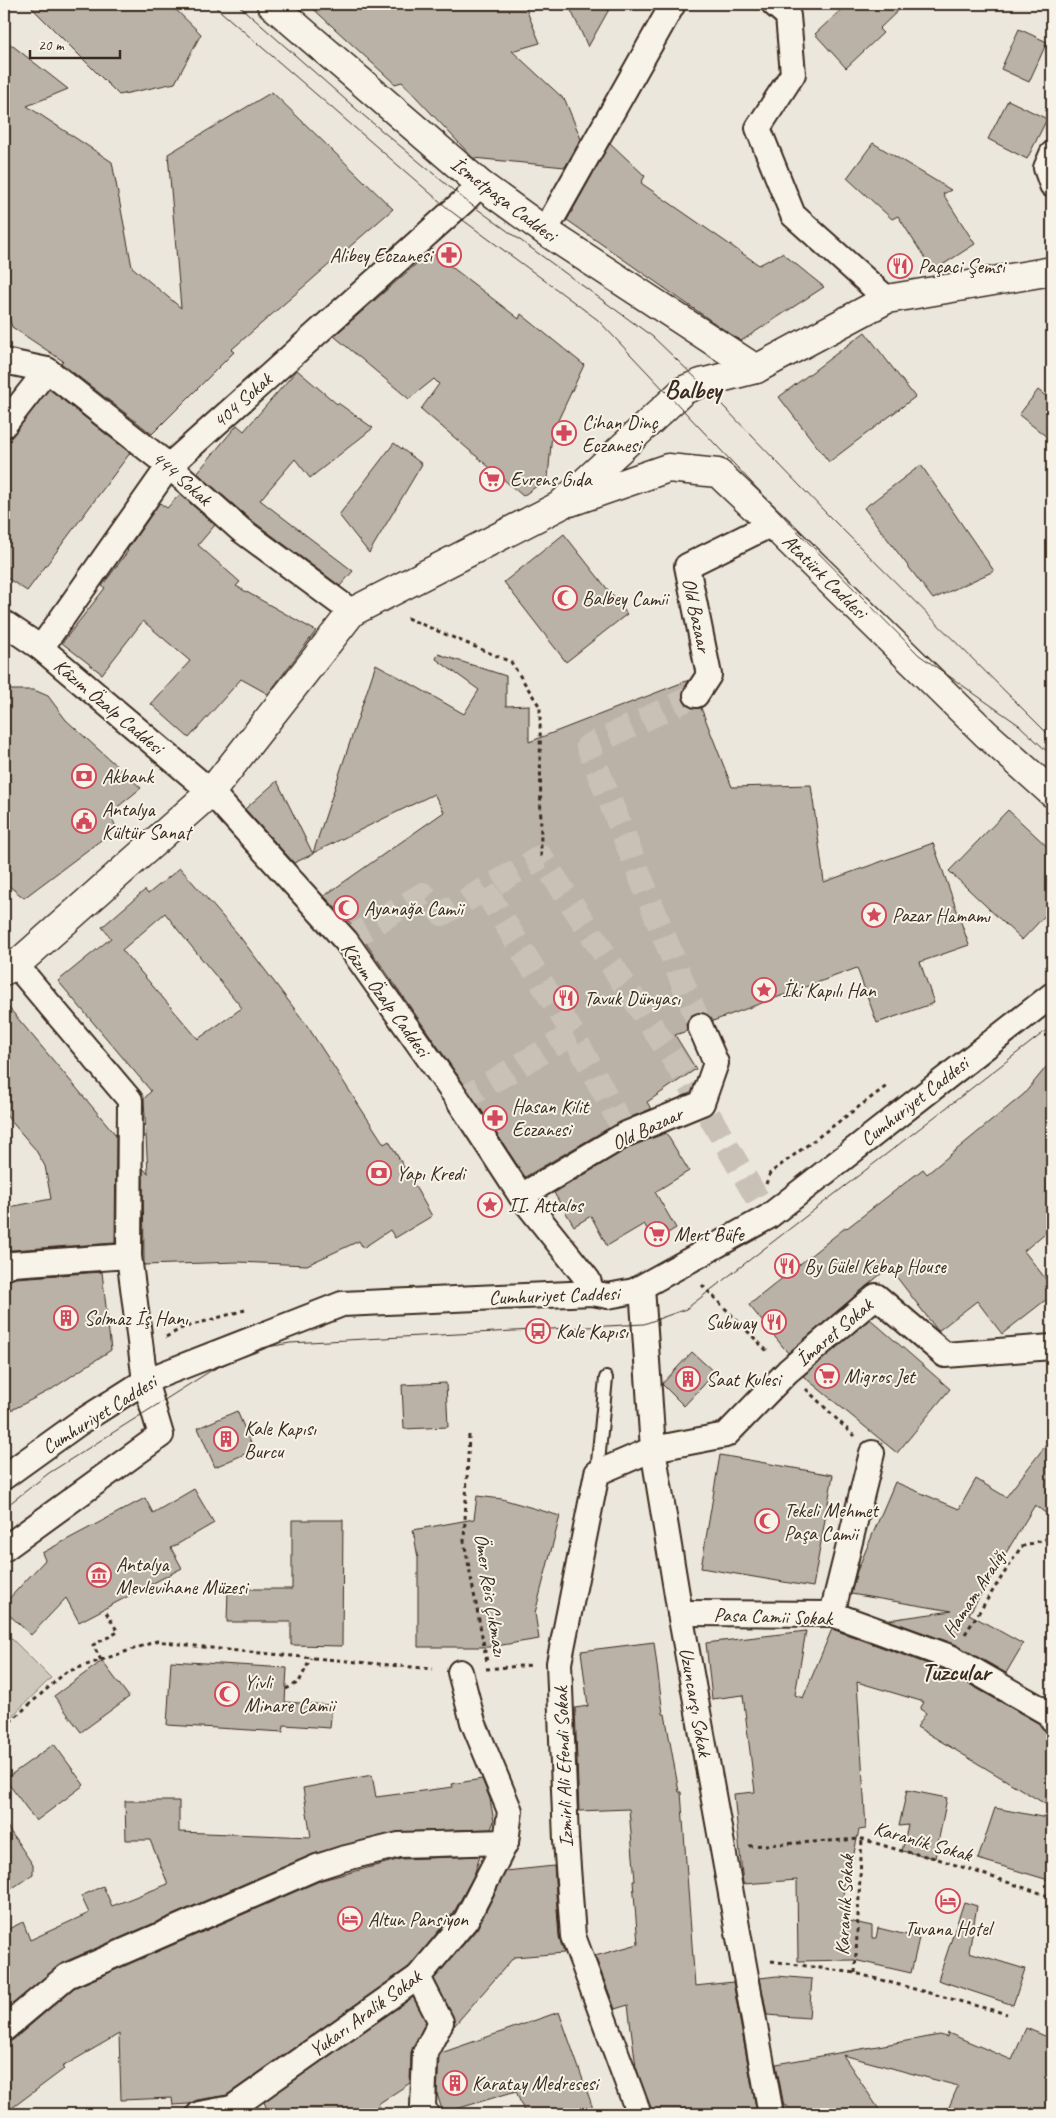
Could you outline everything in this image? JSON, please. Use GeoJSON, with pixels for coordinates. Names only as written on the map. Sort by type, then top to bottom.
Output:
{"type":"FeatureCollection","features":[{"type":"Feature","properties":{"kind":"main road","name":"İsmetpaşa Caddesi"},"geometry":{"type":"LineString","coordinates":[[271,4],[480,184],[545,231],[756,369]]}},
{"type":"Feature","properties":{"kind":"main road"},"geometry":{"type":"LineString","coordinates":[[10,968],[211,792],[352,612],[559,506],[684,390],[756,369],[887,298],[1052,271]]}},
{"type":"Feature","properties":{"kind":"main road","name":"Atatürk Caddesi"},"geometry":{"type":"LineString","coordinates":[[559,506],[668,468],[718,473],[986,734],[1052,793]]}},
{"type":"Feature","properties":{"kind":"street"},"geometry":{"type":"LineString","coordinates":[[545,231],[673,4]]}},
{"type":"Feature","properties":{"kind":"street"},"geometry":{"type":"LineString","coordinates":[[774,4],[788,16],[793,74],[758,128],[792,215],[887,298]]}},
{"type":"Feature","properties":{"kind":"street"},"geometry":{"type":"LineString","coordinates":[[1052,154],[1046,168],[1052,185]]}},
{"type":"Feature","properties":{"kind":"street","name":"404 Sokak"},"geometry":{"type":"LineString","coordinates":[[42,648],[169,466],[466,200],[480,184]]}},
{"type":"Feature","properties":{"kind":"street","name":"444 Sokak"},"geometry":{"type":"LineString","coordinates":[[4,361],[47,370],[169,466],[241,530],[352,612]]}},
{"type":"Feature","properties":{"kind":"street"},"geometry":{"type":"LineString","coordinates":[[4,425],[47,370]]}},
{"type":"Feature","properties":{"kind":"street","name":"Old Bazaar"},"geometry":{"type":"LineString","coordinates":[[696,695],[709,675],[687,566],[772,524]]}},
{"type":"Feature","properties":{"kind":"street","name":"Kâzım Özalp Caddesi"},"geometry":{"type":"LineString","coordinates":[[4,623],[42,648],[211,792],[346,941],[459,1101],[521,1196],[588,1280],[592,1293]]}},
{"type":"Feature","properties":{"kind":"street"},"geometry":{"type":"LineString","coordinates":[[4,1549],[160,1435],[146,1381],[129,1256],[130,1100],[10,968]]}},
{"type":"Feature","properties":{"kind":"street","name":"Cumhuriyet Caddesi"},"geometry":{"type":"LineString","coordinates":[[4,1477],[79,1423],[146,1381],[342,1304],[592,1293],[608,1296],[634,1291],[768,1217],[1052,995]]}},
{"type":"Feature","properties":{"kind":"street","name":"Old Bazaar"},"geometry":{"type":"LineString","coordinates":[[521,1196],[626,1134],[702,1103],[716,1063],[700,1026]]}},
{"type":"Feature","properties":{"kind":"street"},"geometry":{"type":"LineString","coordinates":[[4,1268],[13,1264],[129,1256]]}},
{"type":"Feature","properties":{"kind":"street","name":"Uzuncarşı Sokak"},"geometry":{"type":"LineString","coordinates":[[642,1287],[653,1449],[680,1613],[771,2114]]}},
{"type":"Feature","properties":{"kind":"street","name":"İmaret Sokak"},"geometry":{"type":"LineString","coordinates":[[653,1449],[726,1435],[788,1371],[876,1296],[945,1355],[1052,1347]]}},
{"type":"Feature","properties":{"kind":"street"},"geometry":{"type":"LineString","coordinates":[[597,1473],[653,1449]]}},
{"type":"Feature","properties":{"kind":"street"},"geometry":{"type":"LineString","coordinates":[[832,1614],[872,1453]]}},
{"type":"Feature","properties":{"kind":"street","name":"Izmirli Ali Efendi Sokak"},"geometry":{"type":"LineString","coordinates":[[597,1473],[559,1662],[566,1840],[573,1936],[639,2114]]}},
{"type":"Feature","properties":{"kind":"street","name":"Pasa Camii Sokak"},"geometry":{"type":"LineString","coordinates":[[680,1613],[832,1614],[950,1657],[1048,1713],[1052,1719]]}},
{"type":"Feature","properties":{"kind":"street","name":"Yukarı Aralik Sokak"},"geometry":{"type":"LineString","coordinates":[[199,2114],[232,2108],[418,1977],[466,1920],[506,1842],[510,1811],[473,1722],[460,1672]]}},
{"type":"Feature","properties":{"kind":"street"},"geometry":{"type":"LineString","coordinates":[[4,2029],[67,1976],[317,1867],[399,1845],[506,1842]]}},
{"type":"Feature","properties":{"kind":"street"},"geometry":{"type":"LineString","coordinates":[[418,1977],[441,2022],[425,2053],[423,2106],[426,2114]]}},
{"type":"Feature","properties":{"kind":"lane"},"geometry":{"type":"LineString","coordinates":[[597,1473],[606,1378]]}},
{"type":"Feature","properties":{"kind":"path"},"geometry":{"type":"LineString","coordinates":[[404,616],[511,662],[540,707],[541,857]]}},
{"type":"Feature","properties":{"kind":"path","name":"Ömer Reis Çıkmazı"},"geometry":{"type":"LineString","coordinates":[[469,1435],[464,1541],[489,1669]]}},
{"type":"Feature","properties":{"kind":"path","name":"Hamam Aralığı"},"geometry":{"type":"LineString","coordinates":[[950,1657],[1021,1547],[1052,1536]]}},
{"type":"Feature","properties":{"kind":"path"},"geometry":{"type":"LineString","coordinates":[[101,1660],[93,1645],[118,1632],[104,1609]]}},
{"type":"Feature","properties":{"kind":"path"},"geometry":{"type":"LineString","coordinates":[[4,1727],[66,1672],[157,1641],[228,1650],[460,1672],[559,1662]]}},
{"type":"Feature","properties":{"kind":"path"},"geometry":{"type":"LineString","coordinates":[[286,1690],[299,1682],[312,1658]]}},
{"type":"Feature","properties":{"kind":"path","name":"Karanlik Sokak"},"geometry":{"type":"LineString","coordinates":[[722,1847],[862,1839],[902,1851],[935,1858],[1052,1897]]}},
{"type":"Feature","properties":{"kind":"path","name":"Karanlık Sokak"},"geometry":{"type":"LineString","coordinates":[[855,1973],[862,1839]]}},
{"type":"Feature","properties":{"kind":"path"},"geometry":{"type":"LineString","coordinates":[[743,1957],[855,1973],[1007,2014]]}},
{"type":"Feature","properties":{"kind":"shaded area"},"geometry":{"type":"Polygon","coordinates":[[[10,1637],[51,1678],[4,1724],[4,1643],[10,1637]]]}},
{"type":"Feature","properties":{"kind":"building"},"geometry":{"type":"Polygon","coordinates":[[[28,4],[170,4],[201,34],[175,83],[119,95],[28,4]]]}},
{"type":"Feature","properties":{"kind":"building"},"geometry":{"type":"Polygon","coordinates":[[[308,4],[524,4],[540,43],[512,51],[565,100],[581,139],[565,167],[473,158],[402,82],[395,84],[308,4]]]}},
{"type":"Feature","properties":{"kind":"building"},"geometry":{"type":"Polygon","coordinates":[[[568,4],[612,4],[588,47],[577,23],[568,4]]]}},
{"type":"Feature","properties":{"kind":"building"},"geometry":{"type":"Polygon","coordinates":[[[847,4],[905,4],[879,29],[883,33],[846,68],[815,34],[847,4]]]}},
{"type":"Feature","properties":{"kind":"building"},"geometry":{"type":"Polygon","coordinates":[[[1019,29],[1047,42],[1029,82],[1001,69],[1019,29]]]}},
{"type":"Feature","properties":{"kind":"building"},"geometry":{"type":"Polygon","coordinates":[[[4,39],[68,89],[27,106],[112,162],[132,267],[181,308],[168,154],[272,92],[393,209],[231,350],[234,352],[152,434],[61,363],[63,361],[12,327],[4,302],[4,39]]]}},
{"type":"Feature","properties":{"kind":"building"},"geometry":{"type":"Polygon","coordinates":[[[1008,100],[1047,119],[1027,159],[988,139],[1008,100]]]}},
{"type":"Feature","properties":{"kind":"building"},"geometry":{"type":"Polygon","coordinates":[[[610,143],[645,176],[641,183],[759,265],[782,253],[824,287],[741,341],[720,327],[567,220],[610,143]]]}},
{"type":"Feature","properties":{"kind":"building"},"geometry":{"type":"Polygon","coordinates":[[[873,143],[951,190],[943,194],[975,244],[933,271],[898,216],[892,219],[847,178],[873,143]]]}},
{"type":"Feature","properties":{"kind":"building"},"geometry":{"type":"Polygon","coordinates":[[[431,251],[519,319],[521,314],[584,365],[552,433],[548,478],[523,496],[421,409],[439,384],[434,379],[409,399],[334,336],[431,251]]]}},
{"type":"Feature","properties":{"kind":"building"},"geometry":{"type":"Polygon","coordinates":[[[865,332],[915,397],[829,462],[779,397],[865,332]]]}},
{"type":"Feature","properties":{"kind":"building"},"geometry":{"type":"Polygon","coordinates":[[[297,370],[337,404],[373,428],[310,478],[295,459],[260,500],[353,571],[340,586],[250,519],[197,473],[237,425],[244,431],[297,370]]]}},
{"type":"Feature","properties":{"kind":"building"},"geometry":{"type":"Polygon","coordinates":[[[49,389],[130,453],[27,591],[4,576],[4,447],[49,389]]]}},
{"type":"Feature","properties":{"kind":"building"},"geometry":{"type":"Polygon","coordinates":[[[1038,390],[1052,401],[1052,441],[1019,415],[1038,390]]]}},
{"type":"Feature","properties":{"kind":"building"},"geometry":{"type":"Polygon","coordinates":[[[394,443],[422,464],[369,553],[339,515],[394,443]]]}},
{"type":"Feature","properties":{"kind":"building"},"geometry":{"type":"Polygon","coordinates":[[[921,465],[994,571],[933,599],[864,508],[921,465]]]}},
{"type":"Feature","properties":{"kind":"building"},"geometry":{"type":"Polygon","coordinates":[[[180,494],[215,525],[198,545],[240,582],[236,586],[316,631],[268,694],[241,679],[189,738],[151,704],[190,661],[143,621],[102,674],[62,643],[105,588],[102,586],[158,505],[160,503],[167,508],[180,494]]]}},
{"type":"Feature","properties":{"kind":"building","name":"Balbey Camii"},"geometry":{"type":"Polygon","coordinates":[[[564,534],[627,614],[566,662],[504,582],[564,534]]]}},
{"type":"Feature","properties":{"kind":"building"},"geometry":{"type":"Polygon","coordinates":[[[438,654],[506,676],[506,706],[529,705],[529,742],[689,680],[682,694],[684,701],[689,707],[701,708],[732,787],[811,785],[824,882],[933,843],[969,945],[920,962],[934,1003],[877,1023],[857,968],[713,1021],[708,1015],[701,1012],[694,1014],[686,1024],[687,1031],[675,1035],[696,1069],[647,1102],[651,1109],[619,1122],[525,1177],[470,1093],[356,929],[324,896],[444,812],[434,794],[313,853],[376,664],[464,714],[479,690],[436,659],[438,654]]]}},
{"type":"Feature","properties":{"kind":"building"},"geometry":{"type":"Polygon","coordinates":[[[4,690],[34,690],[48,696],[66,720],[141,788],[109,814],[117,828],[24,898],[4,882],[4,690]]]}},
{"type":"Feature","properties":{"kind":"building"},"geometry":{"type":"Polygon","coordinates":[[[277,781],[313,854],[294,863],[245,809],[277,781]]]}},
{"type":"Feature","properties":{"kind":"building"},"geometry":{"type":"Polygon","coordinates":[[[1008,810],[1052,851],[1052,908],[1022,940],[949,871],[1008,810]]]}},
{"type":"Feature","properties":{"kind":"building"},"geometry":{"type":"Polygon","coordinates":[[[180,868],[237,933],[306,1024],[384,1144],[389,1141],[432,1216],[395,1238],[390,1230],[363,1248],[359,1241],[307,1265],[238,1262],[144,1265],[143,1168],[148,1174],[144,1099],[151,1091],[58,981],[111,938],[102,927],[145,890],[148,894],[180,868]],[[165,913],[122,950],[198,1039],[242,1008],[165,913]]]}},
{"type":"Feature","properties":{"kind":"building"},"geometry":{"type":"Polygon","coordinates":[[[4,1002],[116,1135],[115,1243],[12,1250],[4,1253],[4,1208],[51,1199],[45,1166],[35,1149],[4,1113],[4,1002]]]}},
{"type":"Feature","properties":{"kind":"building"},"geometry":{"type":"Polygon","coordinates":[[[1052,1060],[1052,1227],[1024,1251],[1052,1287],[1052,1295],[1002,1334],[977,1301],[938,1331],[889,1267],[788,1353],[749,1305],[846,1227],[923,1169],[927,1174],[1024,1094],[1052,1060]]]}},
{"type":"Feature","properties":{"kind":"building"},"geometry":{"type":"Polygon","coordinates":[[[666,1133],[689,1171],[655,1192],[676,1228],[655,1241],[644,1224],[607,1246],[591,1216],[574,1226],[554,1193],[632,1146],[666,1133]]]}},
{"type":"Feature","properties":{"kind":"building","name":"Solmaz İş Hanı"},"geometry":{"type":"Polygon","coordinates":[[[102,1272],[111,1350],[52,1389],[4,1414],[4,1282],[16,1278],[102,1272]]]}},
{"type":"Feature","properties":{"kind":"building"},"geometry":{"type":"Polygon","coordinates":[[[870,1319],[950,1389],[897,1453],[803,1376],[870,1319]]]}},
{"type":"Feature","properties":{"kind":"building","name":"Saat Kulesi"},"geometry":{"type":"Polygon","coordinates":[[[692,1352],[715,1373],[684,1406],[662,1384],[692,1352]]]}},
{"type":"Feature","properties":{"kind":"building"},"geometry":{"type":"Polygon","coordinates":[[[446,1383],[448,1427],[404,1429],[402,1385],[446,1383]]]}},
{"type":"Feature","properties":{"kind":"building","name":"Kale Kapısı Burcu"},"geometry":{"type":"Polygon","coordinates":[[[237,1411],[254,1450],[215,1467],[198,1428],[237,1411]]]}},
{"type":"Feature","properties":{"kind":"building"},"geometry":{"type":"Polygon","coordinates":[[[1052,1437],[1052,1518],[1035,1505],[969,1614],[1023,1644],[1006,1673],[955,1644],[888,1620],[952,1611],[851,1594],[857,1571],[895,1482],[959,1509],[976,1479],[1006,1497],[1052,1437]]]}},
{"type":"Feature","properties":{"kind":"building","name":"Tekeli Mehmet Paşa Camii"},"geometry":{"type":"Polygon","coordinates":[[[720,1455],[833,1475],[813,1587],[701,1568],[720,1455]]]}},
{"type":"Feature","properties":{"kind":"building"},"geometry":{"type":"Polygon","coordinates":[[[194,1489],[214,1523],[171,1548],[182,1568],[79,1622],[66,1598],[31,1635],[4,1610],[4,1604],[45,1560],[42,1553],[145,1498],[153,1513],[194,1489]]]}},
{"type":"Feature","properties":{"kind":"building"},"geometry":{"type":"Polygon","coordinates":[[[477,1496],[502,1499],[560,1516],[535,1613],[539,1639],[490,1647],[418,1647],[418,1558],[413,1530],[474,1519],[477,1496]]]}},
{"type":"Feature","properties":{"kind":"building"},"geometry":{"type":"Polygon","coordinates":[[[292,1520],[343,1520],[342,1646],[291,1645],[291,1622],[227,1622],[228,1589],[292,1589],[292,1520]]]}},
{"type":"Feature","properties":{"kind":"building"},"geometry":{"type":"Polygon","coordinates":[[[832,1629],[944,1670],[1038,1723],[1046,1731],[1052,1733],[1052,1808],[917,1727],[926,1713],[920,1709],[924,1702],[857,1682],[866,1829],[859,1830],[849,1876],[843,1876],[844,1920],[872,1926],[872,1938],[876,1938],[878,1928],[919,1938],[911,1973],[854,1960],[798,1961],[797,1880],[743,1884],[734,1794],[755,1792],[743,1695],[712,1699],[706,1643],[806,1631],[795,1695],[803,1698],[832,1629]]]}},
{"type":"Feature","properties":{"kind":"building"},"geometry":{"type":"Polygon","coordinates":[[[654,1642],[663,1714],[665,1714],[679,1792],[681,1792],[695,1986],[733,1982],[756,2109],[713,2114],[652,2114],[636,2067],[628,2005],[615,2009],[595,1956],[638,1944],[629,1809],[579,1811],[575,1708],[588,1706],[581,1651],[654,1642]]]}},
{"type":"Feature","properties":{"kind":"building"},"geometry":{"type":"Polygon","coordinates":[[[102,1661],[129,1697],[81,1732],[54,1696],[102,1661]]]}},
{"type":"Feature","properties":{"kind":"building","name":"Yivli Minare Camii"},"geometry":{"type":"Polygon","coordinates":[[[171,1661],[287,1668],[285,1702],[332,1705],[330,1728],[284,1725],[283,1732],[167,1725],[171,1661]]]}},
{"type":"Feature","properties":{"kind":"building"},"geometry":{"type":"Polygon","coordinates":[[[54,1744],[84,1785],[36,1821],[5,1779],[54,1744]]]}},
{"type":"Feature","properties":{"kind":"building"},"geometry":{"type":"Polygon","coordinates":[[[372,1775],[376,1797],[453,1787],[452,1784],[482,1779],[490,1799],[494,1821],[491,1829],[396,1832],[313,1854],[62,1963],[4,2011],[4,1931],[23,1922],[30,1940],[89,1913],[81,1896],[103,1886],[112,1906],[168,1884],[150,1840],[126,1840],[125,1801],[179,1801],[179,1832],[311,1837],[303,1788],[372,1775]]]}},
{"type":"Feature","properties":{"kind":"building"},"geometry":{"type":"Polygon","coordinates":[[[907,1790],[947,1798],[935,1858],[902,1851],[908,1825],[899,1826],[907,1790]]]}},
{"type":"Feature","properties":{"kind":"building"},"geometry":{"type":"Polygon","coordinates":[[[995,1808],[1052,1819],[1052,1881],[978,1859],[995,1808]]]}},
{"type":"Feature","properties":{"kind":"building"},"geometry":{"type":"Polygon","coordinates":[[[4,1822],[33,1865],[33,1874],[4,1894],[4,1822]]]}},
{"type":"Feature","properties":{"kind":"building"},"geometry":{"type":"Polygon","coordinates":[[[480,1856],[474,1875],[454,1912],[409,1967],[227,2095],[197,2100],[189,2104],[173,2105],[172,2098],[121,2100],[119,2034],[62,2067],[64,2069],[4,2114],[4,2042],[13,2040],[74,1988],[322,1880],[401,1859],[480,1856]]]}},
{"type":"Feature","properties":{"kind":"building"},"geometry":{"type":"Polygon","coordinates":[[[554,1866],[559,1937],[564,1953],[514,1957],[454,2026],[453,2016],[434,1979],[477,1929],[506,1871],[554,1866]]]}},
{"type":"Feature","properties":{"kind":"building"},"geometry":{"type":"Polygon","coordinates":[[[964,1902],[977,1906],[969,1952],[1025,1969],[1013,2005],[938,1980],[964,1902]]]}},
{"type":"Feature","properties":{"kind":"building"},"geometry":{"type":"Polygon","coordinates":[[[777,1976],[812,1979],[809,2018],[767,2015],[760,1978],[777,1976]]]}},
{"type":"Feature","properties":{"kind":"building"},"geometry":{"type":"Polygon","coordinates":[[[413,1997],[426,2022],[411,2052],[410,2083],[378,2104],[385,2114],[269,2114],[264,2102],[413,1997]]]}},
{"type":"Feature","properties":{"kind":"building"},"geometry":{"type":"Polygon","coordinates":[[[559,2012],[595,2114],[525,2114],[516,2091],[443,2113],[437,2094],[439,2057],[441,2053],[559,2012]]]}},
{"type":"Feature","properties":{"kind":"building"},"geometry":{"type":"Polygon","coordinates":[[[1026,2028],[1052,2039],[1052,2114],[946,2114],[958,2086],[843,2055],[882,2114],[789,2114],[787,2106],[784,2106],[776,2064],[940,2035],[947,2037],[948,2033],[1012,2060],[1026,2028]]]}},
{"type":"Feature","properties":{"kind":"tunnel"},"geometry":{"type":"LineString","coordinates":[[696,695],[588,746],[700,1026]]}},
{"type":"Feature","properties":{"kind":"tunnel"},"geometry":{"type":"LineString","coordinates":[[346,941],[423,894],[442,914],[541,857],[702,1103],[768,1217]]}},
{"type":"Feature","properties":{"kind":"tunnel"},"geometry":{"type":"LineString","coordinates":[[485,890],[573,1034],[626,1134]]}},
{"type":"Feature","properties":{"kind":"tunnel"},"geometry":{"type":"LineString","coordinates":[[459,1101],[573,1034]]}},
{"type":"Feature","properties":{"kind":"tram line"},"geometry":{"type":"LineString","coordinates":[[212,4],[452,212],[598,320],[801,535],[919,655],[1019,725],[1052,756]]}},
{"type":"Feature","properties":{"kind":"tram line"},"geometry":{"type":"LineString","coordinates":[[237,4],[363,115],[465,200],[653,337],[701,383],[828,515],[1052,738]]}},
{"type":"Feature","properties":{"kind":"tram line"},"geometry":{"type":"LineString","coordinates":[[4,1508],[49,1473],[212,1370],[262,1348],[290,1343],[644,1324],[686,1309],[1052,1026]]}},
{"type":"Feature","properties":{"kind":"place","name":"Alibey Eczanesi"},"geometry":{"type":"Point","coordinates":[449,255]}},
{"type":"Feature","properties":{"kind":"place","name":"Paçaci Şemsi"},"geometry":{"type":"Point","coordinates":[900,266]}},
{"type":"Feature","properties":{"kind":"place","name":"Cihan Dinç Eczanesi"},"geometry":{"type":"Point","coordinates":[564,433]}},
{"type":"Feature","properties":{"kind":"place","name":"Evrens Gıda"},"geometry":{"type":"Point","coordinates":[492,479]}},
{"type":"Feature","properties":{"kind":"place","name":"Balbey Camii"},"geometry":{"type":"Point","coordinates":[565,598]}},
{"type":"Feature","properties":{"kind":"place","name":"Akbank"},"geometry":{"type":"Point","coordinates":[84,776]}},
{"type":"Feature","properties":{"kind":"place","name":"Antalya Kültür Sanat"},"geometry":{"type":"Point","coordinates":[84,821]}},
{"type":"Feature","properties":{"kind":"place","name":"Ayanağa Camii"},"geometry":{"type":"Point","coordinates":[346,908]}},
{"type":"Feature","properties":{"kind":"place","name":"Pazar Hamamı"},"geometry":{"type":"Point","coordinates":[874,915]}},
{"type":"Feature","properties":{"kind":"place","name":"İki Kapılı Han"},"geometry":{"type":"Point","coordinates":[764,990]}},
{"type":"Feature","properties":{"kind":"place","name":"Tavuk Dünyası"},"geometry":{"type":"Point","coordinates":[566,998]}},
{"type":"Feature","properties":{"kind":"place","name":"Hasan Kilit Eczanesi"},"geometry":{"type":"Point","coordinates":[495,1118]}},
{"type":"Feature","properties":{"kind":"place","name":"Yapı Kredi"},"geometry":{"type":"Point","coordinates":[379,1173]}},
{"type":"Feature","properties":{"kind":"place","name":"II. Attalos"},"geometry":{"type":"Point","coordinates":[490,1205]}},
{"type":"Feature","properties":{"kind":"place","name":"Mert Büfe"},"geometry":{"type":"Point","coordinates":[657,1234]}},
{"type":"Feature","properties":{"kind":"place","name":"By Gülel Kebap House"},"geometry":{"type":"Point","coordinates":[787,1266]}},
{"type":"Feature","properties":{"kind":"place","name":"Solmaz İş Hanı"},"geometry":{"type":"Point","coordinates":[66,1318]}},
{"type":"Feature","properties":{"kind":"place","name":"Subway"},"geometry":{"type":"Point","coordinates":[774,1322]}},
{"type":"Feature","properties":{"kind":"place","name":"Kale Kapısı"},"geometry":{"type":"Point","coordinates":[538,1331]}},
{"type":"Feature","properties":{"kind":"place","name":"Migros Jet"},"geometry":{"type":"Point","coordinates":[827,1376]}},
{"type":"Feature","properties":{"kind":"place","name":"Saat Kulesi"},"geometry":{"type":"Point","coordinates":[688,1379]}},
{"type":"Feature","properties":{"kind":"place","name":"Kale Kapısı Burcu"},"geometry":{"type":"Point","coordinates":[226,1439]}},
{"type":"Feature","properties":{"kind":"place","name":"Tekeli Mehmet Paşa Camii"},"geometry":{"type":"Point","coordinates":[767,1521]}},
{"type":"Feature","properties":{"kind":"place","name":"Antalya Mevlevihane Müzesi"},"geometry":{"type":"Point","coordinates":[99,1575]}},
{"type":"Feature","properties":{"kind":"place","name":"Yivli Minare Camii"},"geometry":{"type":"Point","coordinates":[227,1694]}},
{"type":"Feature","properties":{"kind":"place","name":"Tuvana Hotel"},"geometry":{"type":"Point","coordinates":[948,1901]}},
{"type":"Feature","properties":{"kind":"place","name":"Altun Pansiyon"},"geometry":{"type":"Point","coordinates":[350,1919]}},
{"type":"Feature","properties":{"kind":"place","name":"Karatay Medresesi"},"geometry":{"type":"Point","coordinates":[455,2083]}},
{"type":"Feature","properties":{"kind":"district","name":"Balbey"},"geometry":{"type":"Point","coordinates":[693,389]}},
{"type":"Feature","properties":{"kind":"district","name":"Tuzcular"},"geometry":{"type":"Point","coordinates":[956,1671]}}]}
